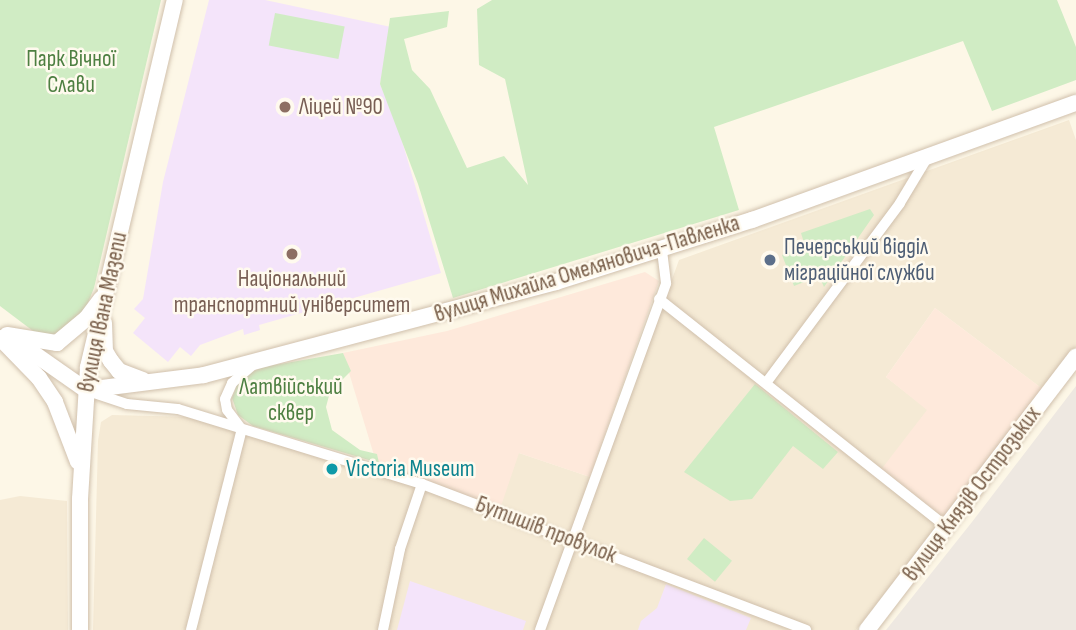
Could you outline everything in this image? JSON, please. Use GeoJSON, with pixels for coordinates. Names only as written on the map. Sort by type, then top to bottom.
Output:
{"type":"FeatureCollection","features":[{"type":"Feature","properties":{"kind":"main road","name":"вулиця Івана Мазепи"},"geometry":{"type":"LineString","coordinates":[[80,630],[81,479],[86,390],[106,292],[175,0]]}},
{"type":"Feature","properties":{"kind":"main road","name":"вулиця Михайла Омеляновича-Павленка"},"geometry":{"type":"LineString","coordinates":[[86,390],[161,383],[257,361],[662,250],[1076,103]]}},
{"type":"Feature","properties":{"kind":"main road"},"geometry":{"type":"LineString","coordinates":[[2,334],[57,343],[86,319],[106,292]]}},
{"type":"Feature","properties":{"kind":"main road"},"geometry":{"type":"LineString","coordinates":[[106,292],[105,351],[111,361],[136,379],[161,383]]}},
{"type":"Feature","properties":{"kind":"main road"},"geometry":{"type":"LineString","coordinates":[[2,334],[86,390]]}},
{"type":"Feature","properties":{"kind":"main road"},"geometry":{"type":"LineString","coordinates":[[2,334],[39,378],[55,402],[81,479]]}},
{"type":"Feature","properties":{"kind":"main road","name":"вулиця Князів Острозьких"},"geometry":{"type":"LineString","coordinates":[[867,630],[1076,357]]}},
{"type":"Feature","properties":{"kind":"street"},"geometry":{"type":"LineString","coordinates":[[765,383],[900,203],[927,158]]}},
{"type":"Feature","properties":{"kind":"street"},"geometry":{"type":"LineString","coordinates":[[540,630],[659,299],[666,275],[662,250]]}},
{"type":"Feature","properties":{"kind":"street"},"geometry":{"type":"LineString","coordinates":[[659,299],[947,527]]}},
{"type":"Feature","properties":{"kind":"street"},"geometry":{"type":"LineString","coordinates":[[191,630],[242,429],[227,410],[227,390],[257,361]]}},
{"type":"Feature","properties":{"kind":"street","name":"Бутишів провулок"},"geometry":{"type":"LineString","coordinates":[[86,390],[127,404],[178,409],[422,484],[573,539],[806,630]]}},
{"type":"Feature","properties":{"kind":"street"},"geometry":{"type":"LineString","coordinates":[[383,630],[400,549],[422,484]]}},
{"type":"Feature","properties":{"kind":"shaded area","name":"Національний транспортний університет"},"geometry":{"type":"Polygon","coordinates":[[[209,0],[265,0],[391,27],[380,84],[399,131],[441,273],[259,325],[260,330],[244,335],[243,329],[200,345],[191,356],[180,347],[168,362],[133,333],[145,318],[134,309],[143,299],[163,182],[209,0]]]}},
{"type":"Feature","properties":{"kind":"shaded area"},"geometry":{"type":"Polygon","coordinates":[[[1069,120],[1076,140],[1076,347],[1044,390],[935,308],[886,377],[927,409],[939,524],[856,630],[93,630],[98,441],[101,422],[112,415],[193,417],[409,483],[519,453],[599,480],[679,260],[1069,120]]]}},
{"type":"Feature","properties":{"kind":"shaded area"},"geometry":{"type":"Polygon","coordinates":[[[645,272],[659,281],[590,477],[519,453],[500,509],[377,465],[343,353],[447,331],[645,272]]]}},
{"type":"Feature","properties":{"kind":"shaded area"},"geometry":{"type":"Polygon","coordinates":[[[935,308],[1044,390],[943,520],[880,471],[927,410],[886,377],[935,308]]]}},
{"type":"Feature","properties":{"kind":"shaded area"},"geometry":{"type":"Polygon","coordinates":[[[1076,386],[1076,630],[886,630],[972,522],[1076,386]]]}},
{"type":"Feature","properties":{"kind":"shaded area"},"geometry":{"type":"Polygon","coordinates":[[[20,496],[67,501],[68,630],[0,630],[0,500],[20,496]]]}},
{"type":"Feature","properties":{"kind":"shaded area"},"geometry":{"type":"Polygon","coordinates":[[[410,581],[526,621],[523,630],[397,630],[410,581]]]}},
{"type":"Feature","properties":{"kind":"shaded area"},"geometry":{"type":"Polygon","coordinates":[[[666,584],[751,618],[746,630],[638,630],[641,621],[657,608],[666,584]]]}},
{"type":"Feature","properties":{"kind":"green space","name":"Парк Вічної Слави"},"geometry":{"type":"Polygon","coordinates":[[[0,0],[161,0],[94,288],[83,315],[63,333],[48,336],[37,334],[0,306],[0,0]]]}},
{"type":"Feature","properties":{"kind":"green space"},"geometry":{"type":"Polygon","coordinates":[[[492,0],[1057,0],[1076,47],[1076,80],[992,111],[963,41],[714,127],[739,210],[453,298],[418,184],[380,84],[390,18],[449,11],[447,27],[404,39],[412,70],[430,89],[467,168],[504,156],[528,185],[505,79],[479,65],[477,9],[492,0]]]}},
{"type":"Feature","properties":{"kind":"green space"},"geometry":{"type":"Polygon","coordinates":[[[275,13],[345,27],[338,59],[269,45],[275,13]]]}},
{"type":"Feature","properties":{"kind":"green space"},"geometry":{"type":"Polygon","coordinates":[[[870,209],[874,215],[824,287],[819,276],[794,286],[782,255],[805,246],[801,233],[870,209]]]}},
{"type":"Feature","properties":{"kind":"green space","name":"Латвійський сквер"},"geometry":{"type":"Polygon","coordinates":[[[343,353],[351,371],[330,392],[326,407],[332,430],[360,450],[377,454],[379,463],[253,426],[238,415],[232,398],[240,377],[263,367],[343,353]]]}},
{"type":"Feature","properties":{"kind":"green space"},"geometry":{"type":"Polygon","coordinates":[[[755,384],[838,452],[823,469],[793,446],[752,499],[730,501],[684,472],[755,384]]]}},
{"type":"Feature","properties":{"kind":"green space"},"geometry":{"type":"Polygon","coordinates":[[[704,538],[732,561],[715,582],[687,559],[704,538]]]}},
{"type":"Feature","properties":{"kind":"place","name":"Ліцей №90"},"geometry":{"type":"Point","coordinates":[285,107]}},
{"type":"Feature","properties":{"kind":"place","name":"Національний транспортний університет"},"geometry":{"type":"Point","coordinates":[292,254]}},
{"type":"Feature","properties":{"kind":"place","name":"Печерський відділ міграційної служби"},"geometry":{"type":"Point","coordinates":[770,260]}},
{"type":"Feature","properties":{"kind":"place","name":"Victoria Museum"},"geometry":{"type":"Point","coordinates":[332,469]}}]}
